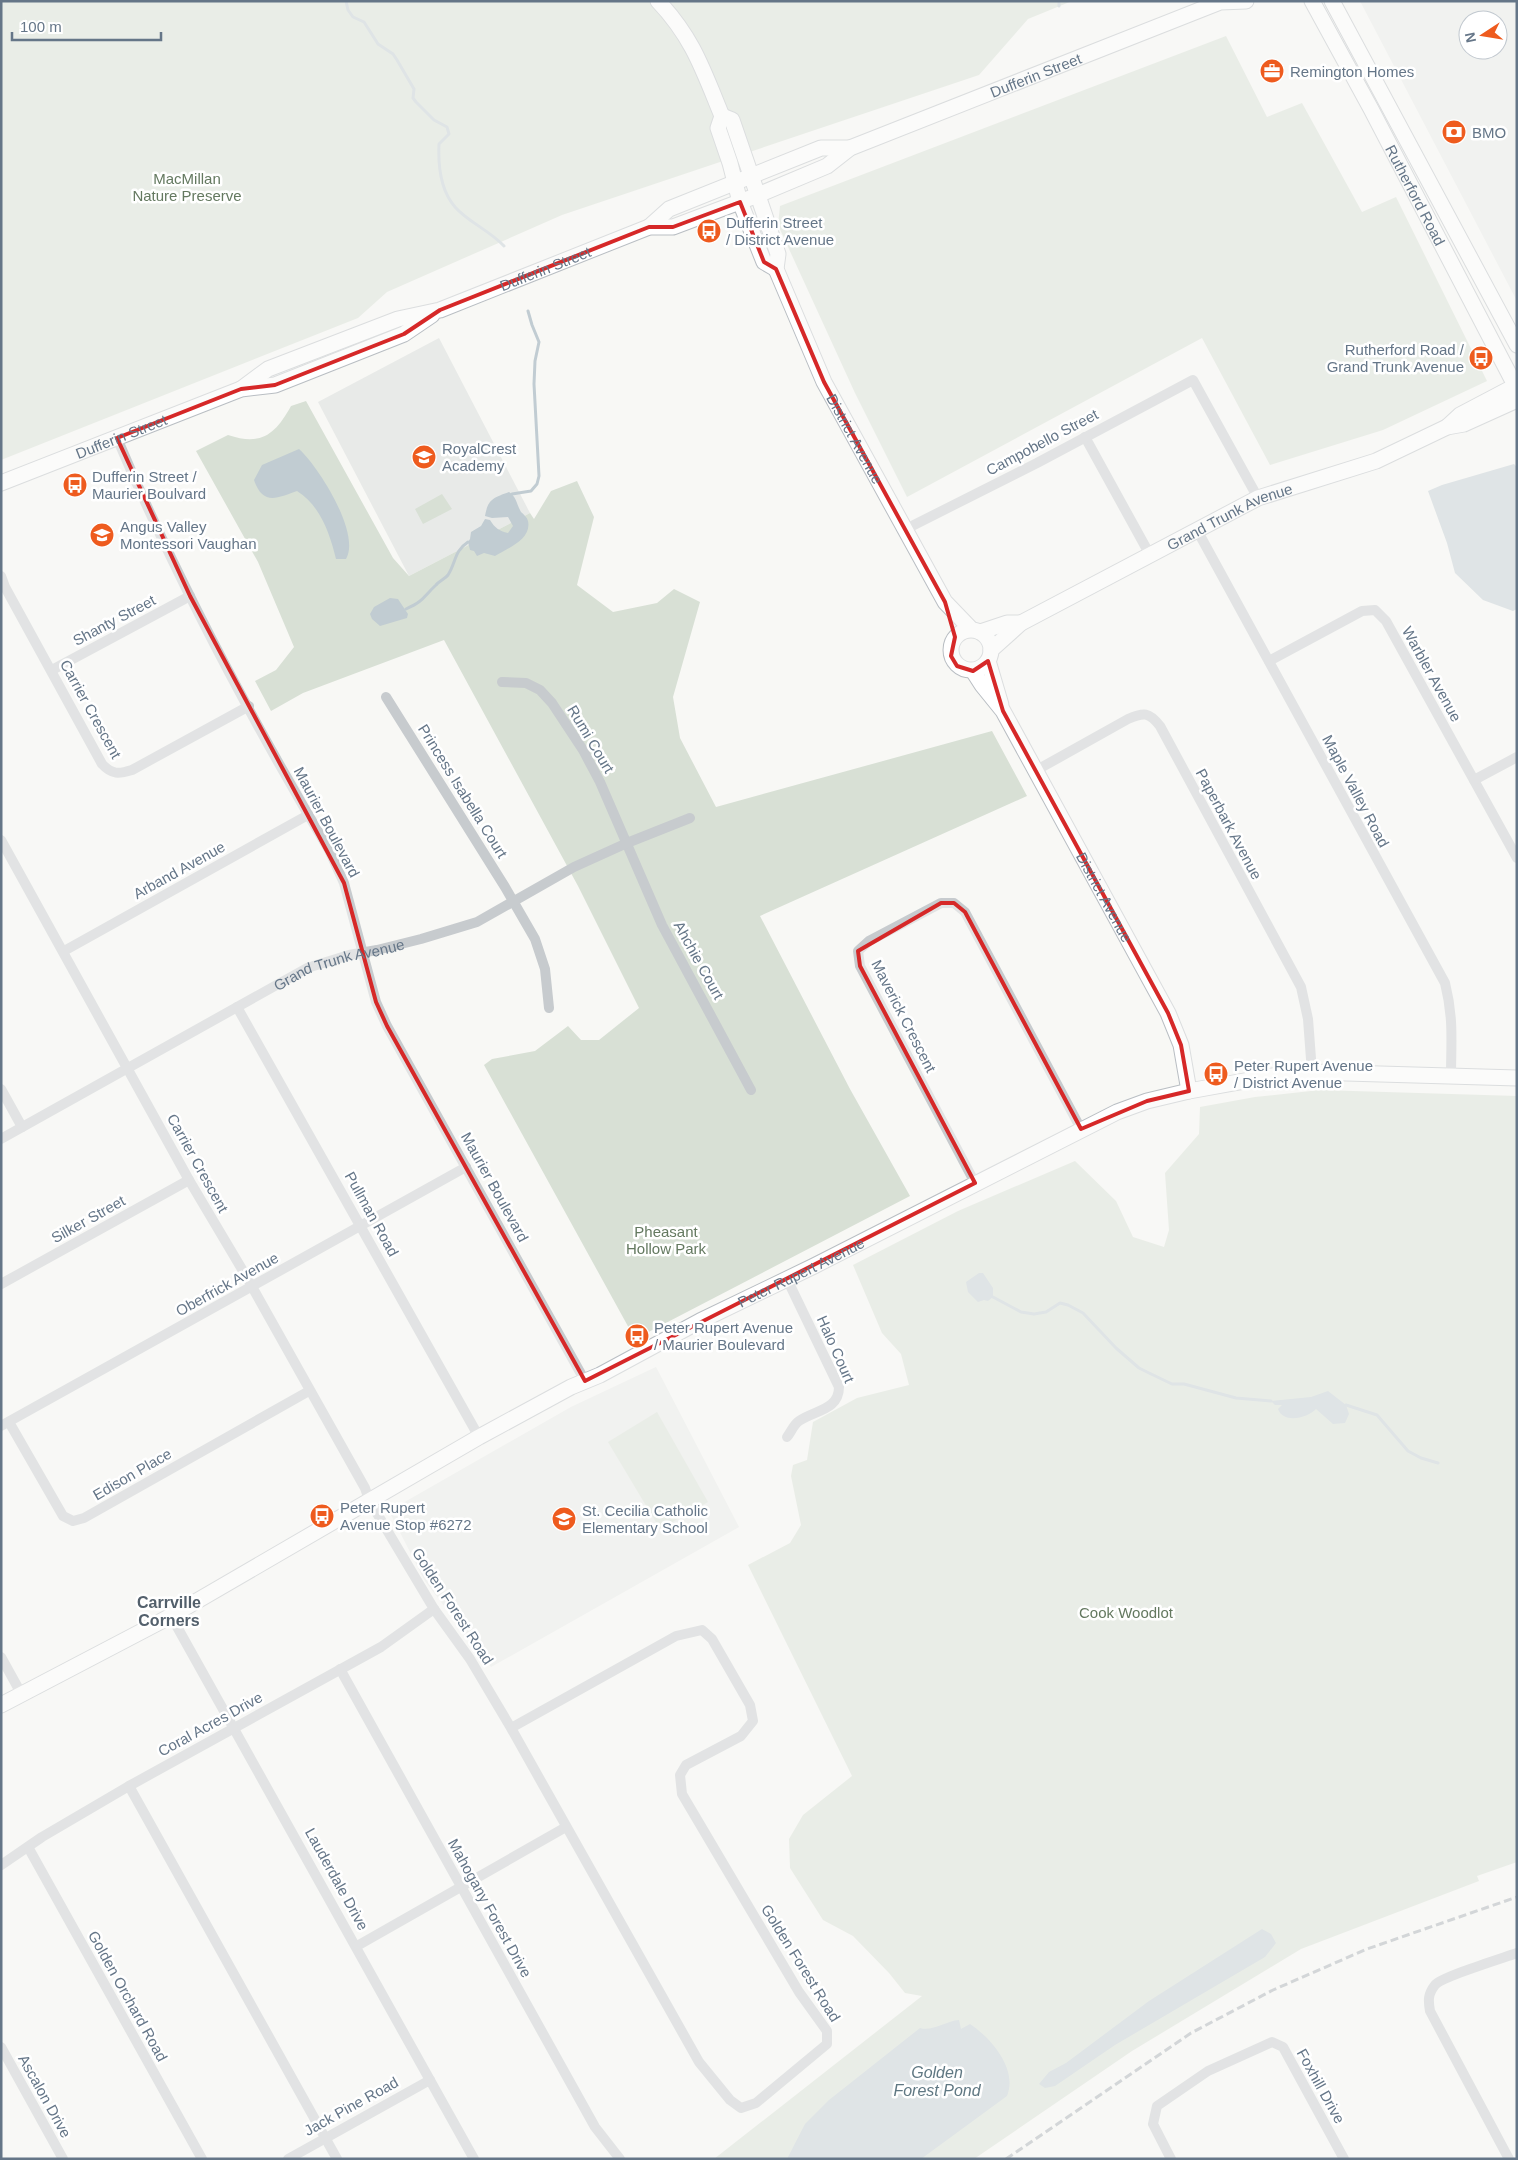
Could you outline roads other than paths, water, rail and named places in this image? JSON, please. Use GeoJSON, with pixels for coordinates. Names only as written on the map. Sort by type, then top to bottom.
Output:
{"type":"FeatureCollection","features":[{"type":"Feature","properties":{"kind":"street"},"geometry":{"type":"LineString","coordinates":[[658,1],[675,19],[689,40],[722,116]]}},
{"type":"Feature","properties":{"kind":"street","name":"Dufferin Street"},"geometry":{"type":"LineString","coordinates":[[1,484],[241,389],[268,369],[398,319],[440,310],[650,227],[674,227],[827,166],[850,148],[1220,2],[1246,1]]}},
{"type":"Feature","properties":{"kind":"street","name":"Rutherford Road"},"geometry":{"type":"LineString","coordinates":[[1312,1],[1372,109],[1516,390]]}},
{"type":"Feature","properties":{"kind":"street","name":"Rutherford Road"},"geometry":{"type":"LineString","coordinates":[[1332,1],[1517,346]]}},
{"type":"Feature","properties":{"kind":"street","name":"District Avenue"},"geometry":{"type":"LineString","coordinates":[[776,269],[764,262],[740,202],[718,128],[722,116],[732,120],[778,254],[776,269],[824,382],[945,602],[975,631]]}},
{"type":"Feature","properties":{"kind":"street","name":"Dufferin Street"},"geometry":{"type":"LineString","coordinates":[[650,227],[668,209],[821,148],[850,148]]}},
{"type":"Feature","properties":{"kind":"street","name":"Campobello Street"},"geometry":{"type":"LineString","coordinates":[[904,530],[1193,380],[1258,498]]}},
{"type":"Feature","properties":{"kind":"street","name":"Grand Trunk Avenue"},"geometry":{"type":"LineString","coordinates":[[990,656],[1021,623],[1258,498],[1376,461],[1447,427],[1460,414],[1516,390]]}},
{"type":"Feature","properties":{"kind":"street"},"geometry":{"type":"LineString","coordinates":[[1085,437],[1150,555]]}},
{"type":"Feature","properties":{"kind":"street","name":"Maurier Boulevard"},"geometry":{"type":"LineString","coordinates":[[118,438],[160,536],[190,596],[308,815],[329,850],[344,883],[376,1002],[585,1381]]}},
{"type":"Feature","properties":{"kind":"street","name":"Maple Valley Road"},"geometry":{"type":"LineString","coordinates":[[1197,530],[1444,983],[1451,1006],[1453,1036],[1451,1077]]}},
{"type":"Feature","properties":{"kind":"street","name":"Carrier Crescent"},"geometry":{"type":"LineString","coordinates":[[1,576],[5,587],[102,764],[109,772],[119,774],[132,770],[249,706]]}},
{"type":"Feature","properties":{"kind":"street","name":"Shanty Street"},"geometry":{"type":"LineString","coordinates":[[52,670],[190,596]]}},
{"type":"Feature","properties":{"kind":"street","name":"District Avenue"},"geometry":{"type":"LineString","coordinates":[[945,602],[951,629],[955,637]]}},
{"type":"Feature","properties":{"kind":"street","name":"Warbler Avenue"},"geometry":{"type":"LineString","coordinates":[[1269,661],[1362,611],[1375,610],[1386,621],[1517,858]]}},
{"type":"Feature","properties":{"kind":"street","name":"Grand Trunk Avenue"},"geometry":{"type":"LineString","coordinates":[[975,631],[1007,623],[1021,623]]}},
{"type":"Feature","properties":{"kind":"street"},"geometry":{"type":"LineString","coordinates":[[965,630],[975,631],[988,639],[990,656],[984,666],[973,671],[962,669],[954,662],[950,649],[955,637],[965,630]]}},
{"type":"Feature","properties":{"kind":"street","name":"District Avenue"},"geometry":{"type":"LineString","coordinates":[[990,656],[1002,711]]}},
{"type":"Feature","properties":{"kind":"street","name":"District Avenue"},"geometry":{"type":"LineString","coordinates":[[973,671],[1002,711],[1168,1013],[1181,1044],[1190,1091]]}},
{"type":"Feature","properties":{"kind":"street","name":"Rumi Court"},"geometry":{"type":"LineString","coordinates":[[502,682],[526,683],[540,690],[552,703],[591,764],[627,843]]}},
{"type":"Feature","properties":{"kind":"street","name":"Princess Isabella Court"},"geometry":{"type":"LineString","coordinates":[[386,697],[535,939],[545,969],[549,1008]]}},
{"type":"Feature","properties":{"kind":"street","name":"Paperbark Avenue"},"geometry":{"type":"LineString","coordinates":[[1035,771],[1128,719],[1141,714],[1152,716],[1160,726],[1301,987],[1308,1019],[1312,1072]]}},
{"type":"Feature","properties":{"kind":"street"},"geometry":{"type":"LineString","coordinates":[[1474,780],[1517,757]]}},
{"type":"Feature","properties":{"kind":"street","name":"Arband Avenue"},"geometry":{"type":"LineString","coordinates":[[64,951],[308,815]]}},
{"type":"Feature","properties":{"kind":"street","name":"Grand Trunk Avenue"},"geometry":{"type":"LineString","coordinates":[[1,1139],[307,968],[349,955],[364,953],[477,922],[574,867],[690,818]]}},
{"type":"Feature","properties":{"kind":"street","name":"Carrier Crescent"},"geometry":{"type":"LineString","coordinates":[[1,840],[64,951],[188,1180],[251,1287],[369,1500]]}},
{"type":"Feature","properties":{"kind":"street","name":"Ahchie Court"},"geometry":{"type":"LineString","coordinates":[[627,843],[662,925],[751,1090]]}},
{"type":"Feature","properties":{"kind":"street","name":"Maverick Crescent"},"geometry":{"type":"LineString","coordinates":[[975,1183],[860,966],[858,951],[869,941],[941,904],[954,903],[965,912],[1081,1130]]}},
{"type":"Feature","properties":{"kind":"street","name":"Pullman Road"},"geometry":{"type":"LineString","coordinates":[[237,1007],[479,1437]]}},
{"type":"Feature","properties":{"kind":"street","name":"Peter Rupert Avenue"},"geometry":{"type":"LineString","coordinates":[[1,1706],[171,1616],[479,1437],[700,1321],[1117,1112],[1147,1101],[1190,1091],[1272,1076],[1312,1072],[1517,1078]]}},
{"type":"Feature","properties":{"kind":"street"},"geometry":{"type":"LineString","coordinates":[[1,1089],[22,1127]]}},
{"type":"Feature","properties":{"kind":"street","name":"Oberfrick Avenue"},"geometry":{"type":"LineString","coordinates":[[5,1424],[466,1167]]}},
{"type":"Feature","properties":{"kind":"street","name":"Silker Street"},"geometry":{"type":"LineString","coordinates":[[1,1284],[188,1180]]}},
{"type":"Feature","properties":{"kind":"street","name":"Halo Court"},"geometry":{"type":"LineString","coordinates":[[787,1279],[839,1387],[839,1396],[832,1405],[797,1422],[788,1437]]}},
{"type":"Feature","properties":{"kind":"street","name":"Edison Place"},"geometry":{"type":"LineString","coordinates":[[5,1424],[63,1516],[73,1521],[84,1518],[309,1390]]}},
{"type":"Feature","properties":{"kind":"street","name":"Golden Forest Road"},"geometry":{"type":"LineString","coordinates":[[369,1500],[434,1609],[470,1659],[511,1728],[699,2062],[730,2100],[741,2108],[756,2102],[827,2044],[827,2031],[799,1992],[682,1794],[680,1775],[686,1765],[741,1736],[753,1721],[750,1705],[712,1639],[702,1630],[676,1636],[511,1728]]}},
{"type":"Feature","properties":{"kind":"street","name":"Coral Acres Drive"},"geometry":{"type":"LineString","coordinates":[[1,1865],[130,1786],[381,1647],[434,1609]]}},
{"type":"Feature","properties":{"kind":"street","name":"Lauderdale Drive"},"geometry":{"type":"LineString","coordinates":[[171,1616],[357,1946],[474,2159]]}},
{"type":"Feature","properties":{"kind":"street"},"geometry":{"type":"LineString","coordinates":[[1,1657],[22,1695]]}},
{"type":"Feature","properties":{"kind":"street","name":"Mahogany Forest Drive"},"geometry":{"type":"LineString","coordinates":[[340,1669],[595,2127],[620,2159]]}},
{"type":"Feature","properties":{"kind":"street"},"geometry":{"type":"LineString","coordinates":[[130,1786],[337,2159]]}},
{"type":"Feature","properties":{"kind":"street"},"geometry":{"type":"LineString","coordinates":[[357,1946],[566,1826]]}},
{"type":"Feature","properties":{"kind":"street","name":"Golden Orchard Road"},"geometry":{"type":"LineString","coordinates":[[28,1847],[202,2159]]}},
{"type":"Feature","properties":{"kind":"street"},"geometry":{"type":"LineString","coordinates":[[1509,2159],[1430,2011],[1428,2000],[1436,1983],[1517,1953]]}},
{"type":"Feature","properties":{"kind":"street","name":"Foxhill Drive"},"geometry":{"type":"LineString","coordinates":[[1171,2159],[1153,2124],[1157,2106],[1208,2071],[1272,2042],[1282,2047],[1344,2159]]}},
{"type":"Feature","properties":{"kind":"street","name":"Ascalon Drive"},"geometry":{"type":"LineString","coordinates":[[1,2047],[63,2159]]}},
{"type":"Feature","properties":{"kind":"street","name":"Jack Pine Road"},"geometry":{"type":"LineString","coordinates":[[288,2159],[430,2080]]}},
{"type":"Feature","properties":{"kind":"water"},"geometry":{"type":"Polygon","coordinates":[[[299,449],[317,470],[336,501],[348,534],[349,548],[346,559],[336,559],[323,521],[305,497],[297,491],[283,496],[266,497],[262,494],[254,480],[262,465],[299,449]]]}},
{"type":"Feature","properties":{"kind":"water"},"geometry":{"type":"Polygon","coordinates":[[[1514,464],[1517,467],[1517,609],[1513,611],[1483,600],[1455,573],[1447,543],[1428,491],[1442,485],[1514,464]]]}},
{"type":"Feature","properties":{"kind":"water"},"geometry":{"type":"Polygon","coordinates":[[[509,492],[528,520],[526,533],[518,542],[495,556],[484,553],[477,556],[474,551],[470,550],[468,542],[471,532],[481,526],[485,519],[490,520],[500,530],[508,533],[513,526],[508,517],[492,518],[485,516],[492,500],[509,492]]]}},
{"type":"Feature","properties":{"kind":"water"},"geometry":{"type":"Polygon","coordinates":[[[390,598],[398,599],[408,614],[407,618],[380,626],[372,619],[370,614],[374,607],[390,598]]]}},
{"type":"Feature","properties":{"kind":"water"},"geometry":{"type":"Polygon","coordinates":[[[979,1273],[983,1273],[993,1288],[993,1297],[988,1301],[978,1302],[968,1292],[966,1282],[979,1273]]]}},
{"type":"Feature","properties":{"kind":"water"},"geometry":{"type":"Polygon","coordinates":[[[1328,1391],[1346,1405],[1349,1414],[1345,1423],[1333,1424],[1316,1409],[1302,1417],[1285,1417],[1278,1409],[1282,1405],[1275,1405],[1271,1401],[1311,1397],[1328,1391]]]}},
{"type":"Feature","properties":{"kind":"water"},"geometry":{"type":"Polygon","coordinates":[[[1262,1929],[1271,1934],[1276,1943],[1265,1957],[1115,2045],[1055,2086],[1045,2088],[1039,2084],[1049,2072],[1066,2063],[1149,2001],[1262,1929]]]}},
{"type":"Feature","properties":{"kind":"water","name":"Golden Forest Pond"},"geometry":{"type":"Polygon","coordinates":[[[959,2020],[961,2029],[970,2024],[986,2037],[1000,2055],[1009,2075],[1007,2096],[921,2159],[787,2159],[805,2124],[829,2100],[920,2028],[929,2029],[959,2020]]]}},
{"type":"Feature","properties":{"kind":"waterway"},"geometry":{"type":"LineString","coordinates":[[346,1],[348,10],[353,17],[364,22],[378,44],[393,54],[414,89],[413,98],[416,102],[434,120],[447,127],[449,134],[439,144],[439,161],[443,185],[450,200],[460,212],[504,246]]}},
{"type":"Feature","properties":{"kind":"waterway"},"geometry":{"type":"LineString","coordinates":[[1059,1],[1059,6]]}},
{"type":"Feature","properties":{"kind":"waterway"},"geometry":{"type":"LineString","coordinates":[[512,494],[531,491],[537,484],[539,476],[534,384],[535,361],[539,342],[528,311]]}},
{"type":"Feature","properties":{"kind":"waterway"},"geometry":{"type":"LineString","coordinates":[[406,609],[420,601],[447,576],[460,549],[468,542]]}},
{"type":"Feature","properties":{"kind":"waterway"},"geometry":{"type":"LineString","coordinates":[[993,1297],[1021,1312],[1034,1314],[1046,1312],[1060,1303],[1068,1305],[1083,1313],[1116,1348],[1139,1368],[1172,1384],[1184,1384],[1236,1398],[1271,1401]]}},
{"type":"Feature","properties":{"kind":"waterway"},"geometry":{"type":"LineString","coordinates":[[1346,1405],[1377,1415],[1408,1451],[1421,1458],[1438,1463]]}},
{"type":"Feature","properties":{"kind":"railway"},"geometry":{"type":"LineString","coordinates":[[1006,2159],[1191,2033],[1273,1990],[1367,1949],[1517,1897]]}},
{"type":"Feature","properties":{"kind":"place","name":"Remington Homes"},"geometry":{"type":"Point","coordinates":[1272,71]}},
{"type":"Feature","properties":{"kind":"place","name":"BMO"},"geometry":{"type":"Point","coordinates":[1454,132]}},
{"type":"Feature","properties":{"kind":"place","name":"Dufferin Street / District Avenue"},"geometry":{"type":"Point","coordinates":[709,231]}},
{"type":"Feature","properties":{"kind":"place","name":"Rutherford Road / Grand Trunk Avenue"},"geometry":{"type":"Point","coordinates":[1481,358]}},
{"type":"Feature","properties":{"kind":"place","name":"RoyalCrest Academy"},"geometry":{"type":"Point","coordinates":[424,457]}},
{"type":"Feature","properties":{"kind":"place","name":"Dufferin Street / Maurier Boulvard"},"geometry":{"type":"Point","coordinates":[75,485]}},
{"type":"Feature","properties":{"kind":"place","name":"Angus Valley Montessori Vaughan"},"geometry":{"type":"Point","coordinates":[102,535]}},
{"type":"Feature","properties":{"kind":"place","name":"Peter Rupert Avenue / District Avenue"},"geometry":{"type":"Point","coordinates":[1216,1074]}},
{"type":"Feature","properties":{"kind":"place","name":"Peter Rupert Avenue / Maurier Boulevard"},"geometry":{"type":"Point","coordinates":[637,1336]}},
{"type":"Feature","properties":{"kind":"place","name":"Peter Rupert Avenue Stop #6272"},"geometry":{"type":"Point","coordinates":[322,1516]}},
{"type":"Feature","properties":{"kind":"place","name":"St. Cecilia Catholic Elementary School"},"geometry":{"type":"Point","coordinates":[564,1519]}},
{"type":"Feature","properties":{"kind":"district","name":"Carrville Corners"},"geometry":{"type":"Point","coordinates":[169,1611]}},
{"type":"Feature","properties":{"kind":"park label","name":"MacMillan Nature Preserve"},"geometry":{"type":"Point","coordinates":[187,186]}},
{"type":"Feature","properties":{"kind":"park label","name":"Pheasant Hollow Park"},"geometry":{"type":"Point","coordinates":[666,1240]}},
{"type":"Feature","properties":{"kind":"park label","name":"Cook Woodlot"},"geometry":{"type":"Point","coordinates":[1126,1612]}}]}
